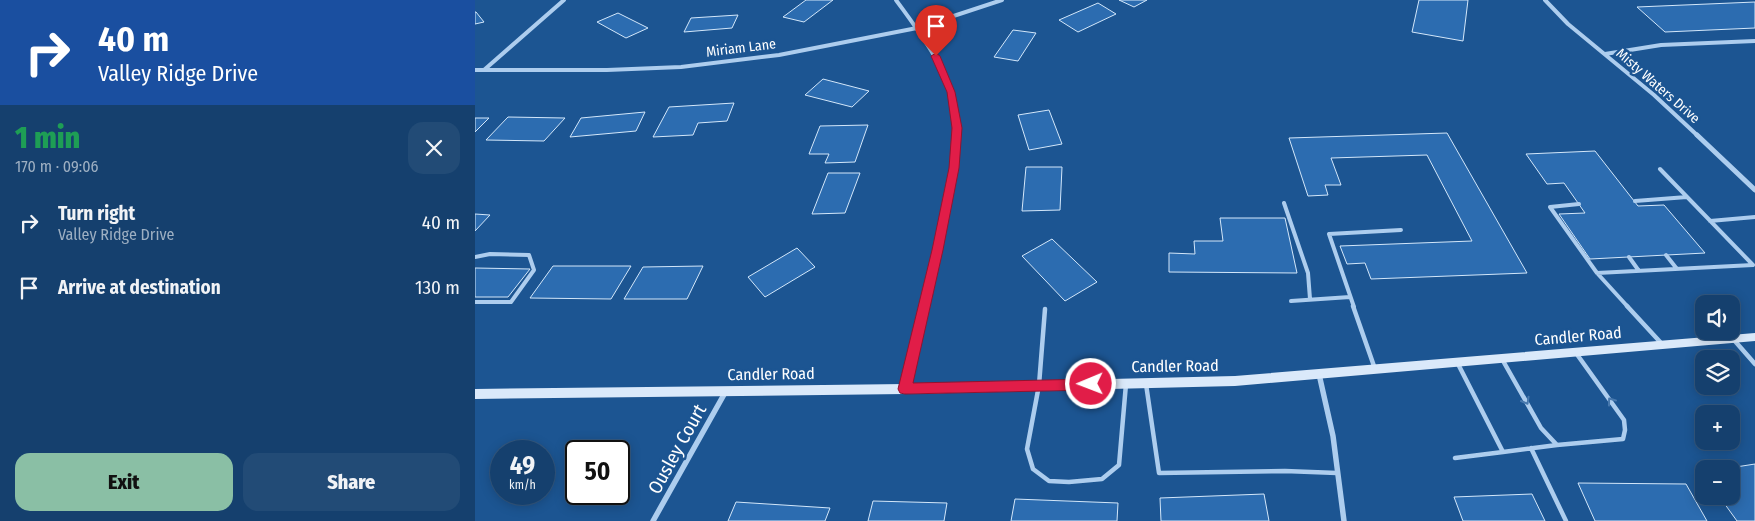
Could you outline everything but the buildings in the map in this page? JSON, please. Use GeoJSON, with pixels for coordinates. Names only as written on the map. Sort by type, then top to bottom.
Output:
{"type":"FeatureCollection","features":[{"type":"Feature","properties":{"kind":"main road","name":"Candler Road"},"geometry":{"type":"LineString","coordinates":[[1740,338],[1755,337]]}},
{"type":"Feature","properties":{"kind":"main road","name":"Candler Road"},"geometry":{"type":"LineString","coordinates":[[475,394],[905,389],[1235,381],[1722,340]]}},
{"type":"Feature","properties":{"kind":"street"},"geometry":{"type":"LineString","coordinates":[[483,70],[564,0]]}},
{"type":"Feature","properties":{"kind":"street"},"geometry":{"type":"LineString","coordinates":[[896,0],[936,56],[951,92],[957,128],[952,177],[905,389]]}},
{"type":"Feature","properties":{"kind":"street","name":"Miriam Lane"},"geometry":{"type":"LineString","coordinates":[[475,70],[607,70],[681,67],[779,56],[917,28],[1002,0]]}},
{"type":"Feature","properties":{"kind":"street","name":"Misty Waters Drive"},"geometry":{"type":"LineString","coordinates":[[1545,0],[1568,24],[1654,95],[1755,190]]}},
{"type":"Feature","properties":{"kind":"street"},"geometry":{"type":"LineString","coordinates":[[1605,54],[1661,45],[1755,41]]}},
{"type":"Feature","properties":{"kind":"street"},"geometry":{"type":"LineString","coordinates":[[1319,374],[1333,436],[1344,521]]}},
{"type":"Feature","properties":{"kind":"street","name":"Ousley Court"},"geometry":{"type":"LineString","coordinates":[[653,521],[726,390]]}},
{"type":"Feature","properties":{"kind":"lane"},"geometry":{"type":"LineString","coordinates":[[1597,273],[1753,266],[1661,169]]}},
{"type":"Feature","properties":{"kind":"lane"},"geometry":{"type":"LineString","coordinates":[[1635,200],[1687,197]]}},
{"type":"Feature","properties":{"kind":"lane"},"geometry":{"type":"LineString","coordinates":[[1284,203],[1308,273],[1310,299]]}},
{"type":"Feature","properties":{"kind":"lane"},"geometry":{"type":"LineString","coordinates":[[1579,204],[1550,207],[1597,273],[1664,346]]}},
{"type":"Feature","properties":{"kind":"lane"},"geometry":{"type":"LineString","coordinates":[[1710,221],[1755,217]]}},
{"type":"Feature","properties":{"kind":"lane"},"geometry":{"type":"LineString","coordinates":[[1375,369],[1329,234],[1401,230]]}},
{"type":"Feature","properties":{"kind":"lane"},"geometry":{"type":"LineString","coordinates":[[475,257],[490,254],[529,255],[534,270],[511,302],[475,302]]}},
{"type":"Feature","properties":{"kind":"lane"},"geometry":{"type":"LineString","coordinates":[[1666,255],[1677,269]]}},
{"type":"Feature","properties":{"kind":"lane"},"geometry":{"type":"LineString","coordinates":[[1629,257],[1639,271]]}},
{"type":"Feature","properties":{"kind":"lane"},"geometry":{"type":"LineString","coordinates":[[1291,301],[1350,297]]}},
{"type":"Feature","properties":{"kind":"lane"},"geometry":{"type":"LineString","coordinates":[[1045,310],[1039,385],[1027,449],[1033,469],[1049,481],[1069,482],[1102,479],[1119,465],[1126,384]]}},
{"type":"Feature","properties":{"kind":"lane"},"geometry":{"type":"LineString","coordinates":[[1733,340],[1755,364]]}},
{"type":"Feature","properties":{"kind":"lane"},"geometry":{"type":"LineString","coordinates":[[1455,458],[1623,439],[1625,430],[1624,420],[1575,353]]}},
{"type":"Feature","properties":{"kind":"lane"},"geometry":{"type":"LineString","coordinates":[[1502,359],[1541,428],[1557,445]]}},
{"type":"Feature","properties":{"kind":"lane"},"geometry":{"type":"LineString","coordinates":[[1457,362],[1503,452]]}},
{"type":"Feature","properties":{"kind":"lane"},"geometry":{"type":"LineString","coordinates":[[1145,383],[1159,473],[1285,471],[1337,473]]}},
{"type":"Feature","properties":{"kind":"lane"},"geometry":{"type":"LineString","coordinates":[[1531,448],[1566,521]]}},
{"type":"Feature","properties":{"kind":"route"},"geometry":{"type":"LineString","coordinates":[[936,56],[951,92],[957,128],[954,168],[905,389],[1091,384]]}}]}
